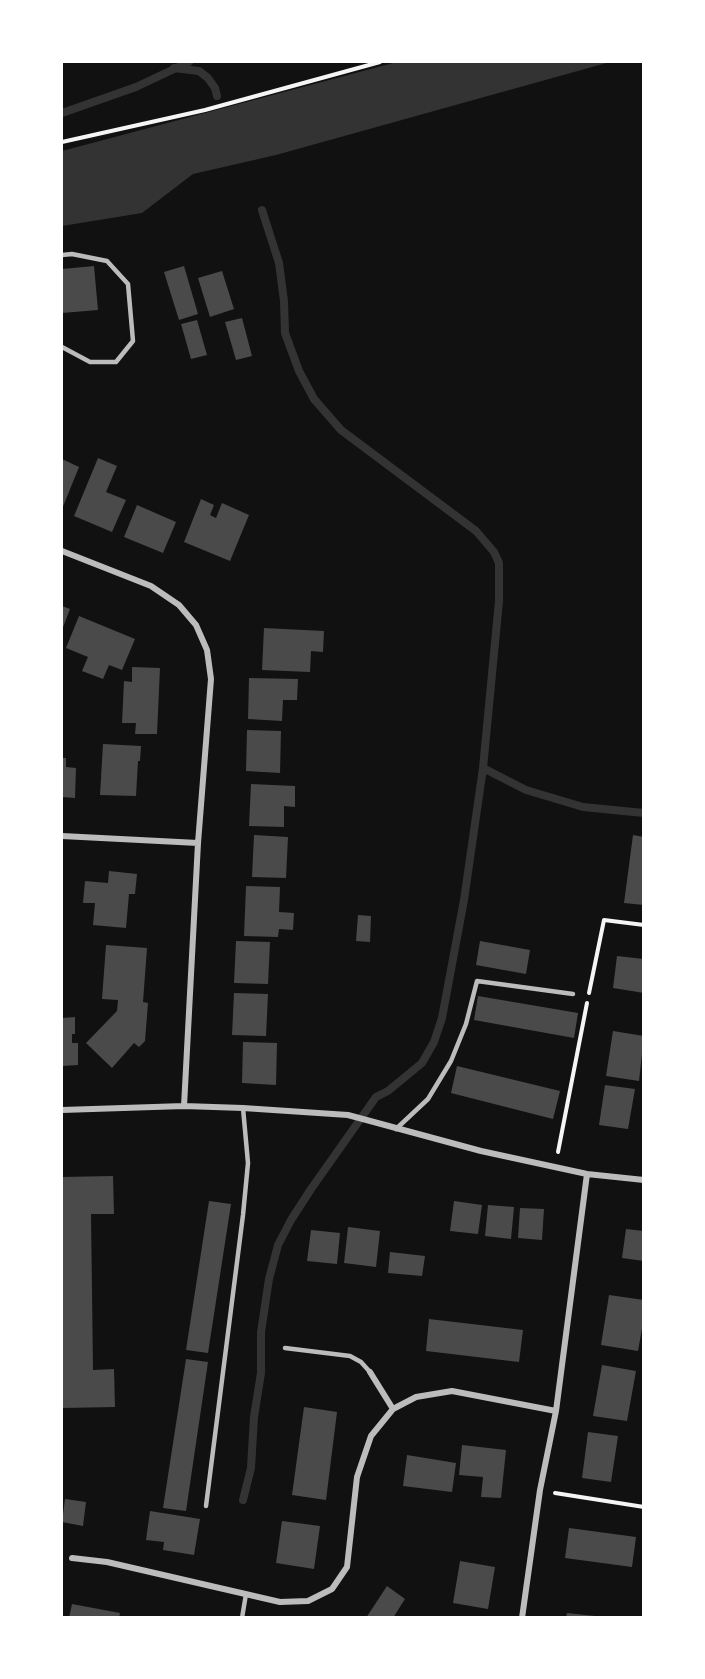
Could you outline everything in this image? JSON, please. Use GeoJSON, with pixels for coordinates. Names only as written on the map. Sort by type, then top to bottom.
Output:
{"type":"FeatureCollection","features":[{"type":"Feature","properties":{"kind":"street"},"geometry":{"type":"LineString","coordinates":[[62,551],[151,586],[179,605],[196,625],[207,650],[211,679],[198,843],[184,1106]]}},
{"type":"Feature","properties":{"kind":"street"},"geometry":{"type":"LineString","coordinates":[[62,836],[198,843]]}},
{"type":"Feature","properties":{"kind":"street"},"geometry":{"type":"LineString","coordinates":[[62,1110],[184,1106],[348,1115],[481,1151],[587,1174],[644,1180]]}},
{"type":"Feature","properties":{"kind":"street"},"geometry":{"type":"LineString","coordinates":[[522,1617],[540,1490],[556,1411],[587,1174]]}},
{"type":"Feature","properties":{"kind":"street"},"geometry":{"type":"LineString","coordinates":[[370,1372],[393,1409]]}},
{"type":"Feature","properties":{"kind":"street"},"geometry":{"type":"LineString","coordinates":[[72,1558],[107,1562],[280,1602],[308,1601],[332,1589],[347,1567],[357,1477],[371,1436],[393,1409],[416,1397],[452,1391],[556,1411]]}},
{"type":"Feature","properties":{"kind":"lane"},"geometry":{"type":"LineString","coordinates":[[62,255],[72,254],[107,261],[128,284],[133,341],[117,362],[90,362],[62,346]]}},
{"type":"Feature","properties":{"kind":"lane"},"geometry":{"type":"LineString","coordinates":[[396,1129],[428,1099],[451,1061],[466,1024],[477,981],[573,994]]}},
{"type":"Feature","properties":{"kind":"lane"},"geometry":{"type":"LineString","coordinates":[[206,1506],[248,1163],[243,1108]]}},
{"type":"Feature","properties":{"kind":"lane"},"geometry":{"type":"LineString","coordinates":[[285,1348],[350,1356],[361,1362],[370,1372]]}},
{"type":"Feature","properties":{"kind":"lane"},"geometry":{"type":"LineString","coordinates":[[242,1617],[246,1593]]}},
{"type":"Feature","properties":{"kind":"path"},"geometry":{"type":"LineString","coordinates":[[62,142],[205,110],[380,62]]}},
{"type":"Feature","properties":{"kind":"path"},"geometry":{"type":"LineString","coordinates":[[555,1167],[604,920],[644,925]]}},
{"type":"Feature","properties":{"kind":"path"},"geometry":{"type":"LineString","coordinates":[[540,1490],[644,1507]]}},
{"type":"Feature","properties":{"kind":"shaded area"},"geometry":{"type":"Polygon","coordinates":[[[397,62],[610,62],[276,155],[193,174],[142,213],[62,226],[62,151],[397,62]]]}},
{"type":"Feature","properties":{"kind":"building"},"geometry":{"type":"Polygon","coordinates":[[[94,266],[98,310],[62,313],[62,269],[94,266]]]}},
{"type":"Feature","properties":{"kind":"building"},"geometry":{"type":"Polygon","coordinates":[[[184,266],[198,314],[179,320],[164,272],[184,266]]]}},
{"type":"Feature","properties":{"kind":"building"},"geometry":{"type":"Polygon","coordinates":[[[222,271],[234,309],[210,317],[198,278],[222,271]]]}},
{"type":"Feature","properties":{"kind":"building"},"geometry":{"type":"Polygon","coordinates":[[[242,318],[252,356],[236,360],[225,322],[242,318]]]}},
{"type":"Feature","properties":{"kind":"building"},"geometry":{"type":"Polygon","coordinates":[[[197,320],[207,355],[191,359],[181,324],[197,320]]]}},
{"type":"Feature","properties":{"kind":"building"},"geometry":{"type":"Polygon","coordinates":[[[98,458],[117,466],[106,492],[126,500],[112,532],[74,516],[98,458]]]}},
{"type":"Feature","properties":{"kind":"building"},"geometry":{"type":"Polygon","coordinates":[[[62,459],[79,467],[62,509],[62,459]]]}},
{"type":"Feature","properties":{"kind":"building"},"geometry":{"type":"Polygon","coordinates":[[[201,499],[214,505],[210,515],[216,518],[222,503],[249,515],[230,561],[184,542],[201,499]]]}},
{"type":"Feature","properties":{"kind":"building"},"geometry":{"type":"Polygon","coordinates":[[[137,505],[176,522],[163,553],[124,537],[137,505]]]}},
{"type":"Feature","properties":{"kind":"building"},"geometry":{"type":"Polygon","coordinates":[[[62,606],[70,609],[62,630],[62,606]]]}},
{"type":"Feature","properties":{"kind":"building"},"geometry":{"type":"Polygon","coordinates":[[[79,616],[135,639],[122,670],[109,665],[103,679],[82,671],[88,657],[66,648],[79,616]]]}},
{"type":"Feature","properties":{"kind":"building"},"geometry":{"type":"Polygon","coordinates":[[[264,628],[324,631],[323,652],[311,651],[310,672],[262,670],[264,628]]]}},
{"type":"Feature","properties":{"kind":"building"},"geometry":{"type":"Polygon","coordinates":[[[132,667],[160,668],[157,734],[135,734],[136,723],[122,723],[124,681],[132,682],[132,667]]]}},
{"type":"Feature","properties":{"kind":"building"},"geometry":{"type":"Polygon","coordinates":[[[249,678],[298,679],[297,700],[283,700],[282,721],[248,719],[249,678]]]}},
{"type":"Feature","properties":{"kind":"building"},"geometry":{"type":"Polygon","coordinates":[[[247,730],[281,731],[280,773],[246,771],[247,730]]]}},
{"type":"Feature","properties":{"kind":"building"},"geometry":{"type":"Polygon","coordinates":[[[103,744],[141,746],[136,796],[100,795],[103,744]]]}},
{"type":"Feature","properties":{"kind":"building"},"geometry":{"type":"Polygon","coordinates":[[[62,758],[66,758],[66,767],[76,768],[75,798],[62,797],[62,758]]]}},
{"type":"Feature","properties":{"kind":"building"},"geometry":{"type":"Polygon","coordinates":[[[251,784],[295,786],[295,807],[284,806],[284,827],[249,826],[251,784]]]}},
{"type":"Feature","properties":{"kind":"building"},"geometry":{"type":"Polygon","coordinates":[[[254,835],[288,837],[286,878],[252,877],[254,835]]]}},
{"type":"Feature","properties":{"kind":"building"},"geometry":{"type":"Polygon","coordinates":[[[633,835],[644,837],[644,905],[624,903],[633,835]]]}},
{"type":"Feature","properties":{"kind":"building"},"geometry":{"type":"Polygon","coordinates":[[[109,871],[137,874],[135,894],[129,894],[126,928],[93,925],[95,903],[83,903],[85,881],[108,883],[109,871]]]}},
{"type":"Feature","properties":{"kind":"building"},"geometry":{"type":"Polygon","coordinates":[[[246,886],[280,887],[279,912],[294,913],[293,930],[279,929],[278,937],[244,936],[246,886]]]}},
{"type":"Feature","properties":{"kind":"building"},"geometry":{"type":"Polygon","coordinates":[[[358,915],[371,916],[370,942],[356,941],[358,915]]]}},
{"type":"Feature","properties":{"kind":"building"},"geometry":{"type":"Polygon","coordinates":[[[236,941],[270,942],[268,984],[234,983],[236,941]]]}},
{"type":"Feature","properties":{"kind":"building"},"geometry":{"type":"Polygon","coordinates":[[[480,941],[530,950],[526,974],[476,965],[480,941]]]}},
{"type":"Feature","properties":{"kind":"building"},"geometry":{"type":"Polygon","coordinates":[[[106,945],[147,948],[143,1002],[148,1003],[145,1041],[139,1047],[134,1043],[112,1068],[86,1043],[117,1011],[118,1000],[102,999],[106,945]]]}},
{"type":"Feature","properties":{"kind":"building"},"geometry":{"type":"Polygon","coordinates":[[[617,956],[644,959],[644,993],[613,988],[617,956]]]}},
{"type":"Feature","properties":{"kind":"building"},"geometry":{"type":"Polygon","coordinates":[[[234,993],[268,994],[266,1036],[232,1035],[234,993]]]}},
{"type":"Feature","properties":{"kind":"building"},"geometry":{"type":"Polygon","coordinates":[[[478,996],[578,1013],[574,1038],[474,1020],[478,996]]]}},
{"type":"Feature","properties":{"kind":"building"},"geometry":{"type":"Polygon","coordinates":[[[75,1017],[75,1034],[72,1034],[72,1043],[78,1043],[78,1065],[62,1066],[62,1018],[75,1017]]]}},
{"type":"Feature","properties":{"kind":"building"},"geometry":{"type":"Polygon","coordinates":[[[613,1031],[644,1036],[639,1081],[606,1076],[613,1031]]]}},
{"type":"Feature","properties":{"kind":"building"},"geometry":{"type":"Polygon","coordinates":[[[243,1042],[277,1043],[276,1085],[242,1083],[243,1042]]]}},
{"type":"Feature","properties":{"kind":"building"},"geometry":{"type":"Polygon","coordinates":[[[457,1066],[560,1091],[553,1119],[451,1093],[457,1066]]]}},
{"type":"Feature","properties":{"kind":"building"},"geometry":{"type":"Polygon","coordinates":[[[605,1085],[635,1089],[628,1129],[599,1125],[605,1085]]]}},
{"type":"Feature","properties":{"kind":"building"},"geometry":{"type":"Polygon","coordinates":[[[113,1176],[114,1214],[91,1214],[93,1370],[114,1369],[115,1407],[62,1408],[62,1177],[113,1176]]]}},
{"type":"Feature","properties":{"kind":"building"},"geometry":{"type":"Polygon","coordinates":[[[209,1201],[231,1204],[208,1353],[186,1350],[209,1201]]]}},
{"type":"Feature","properties":{"kind":"building"},"geometry":{"type":"Polygon","coordinates":[[[454,1201],[482,1205],[478,1234],[450,1231],[454,1201]]]}},
{"type":"Feature","properties":{"kind":"building"},"geometry":{"type":"Polygon","coordinates":[[[488,1205],[514,1207],[511,1239],[485,1236],[488,1205]]]}},
{"type":"Feature","properties":{"kind":"building"},"geometry":{"type":"Polygon","coordinates":[[[520,1208],[544,1209],[542,1240],[518,1238],[520,1208]]]}},
{"type":"Feature","properties":{"kind":"building"},"geometry":{"type":"Polygon","coordinates":[[[348,1227],[380,1231],[376,1267],[344,1263],[348,1227]]]}},
{"type":"Feature","properties":{"kind":"building"},"geometry":{"type":"Polygon","coordinates":[[[626,1229],[644,1231],[644,1261],[622,1258],[626,1229]]]}},
{"type":"Feature","properties":{"kind":"building"},"geometry":{"type":"Polygon","coordinates":[[[311,1230],[340,1233],[337,1264],[307,1261],[311,1230]]]}},
{"type":"Feature","properties":{"kind":"building"},"geometry":{"type":"Polygon","coordinates":[[[390,1252],[425,1256],[422,1276],[388,1273],[390,1252]]]}},
{"type":"Feature","properties":{"kind":"building"},"geometry":{"type":"Polygon","coordinates":[[[609,1295],[644,1300],[644,1317],[638,1351],[601,1345],[609,1295]]]}},
{"type":"Feature","properties":{"kind":"building"},"geometry":{"type":"Polygon","coordinates":[[[429,1319],[523,1330],[519,1362],[426,1351],[429,1319]]]}},
{"type":"Feature","properties":{"kind":"building"},"geometry":{"type":"Polygon","coordinates":[[[186,1359],[208,1362],[186,1511],[163,1508],[186,1359]]]}},
{"type":"Feature","properties":{"kind":"building"},"geometry":{"type":"Polygon","coordinates":[[[602,1365],[636,1371],[627,1421],[593,1416],[602,1365]]]}},
{"type":"Feature","properties":{"kind":"building"},"geometry":{"type":"Polygon","coordinates":[[[304,1407],[337,1412],[326,1500],[292,1495],[304,1407]]]}},
{"type":"Feature","properties":{"kind":"building"},"geometry":{"type":"Polygon","coordinates":[[[588,1432],[618,1436],[611,1482],[582,1478],[588,1432]]]}},
{"type":"Feature","properties":{"kind":"building"},"geometry":{"type":"Polygon","coordinates":[[[462,1445],[506,1450],[501,1498],[481,1497],[483,1477],[459,1475],[462,1445]]]}},
{"type":"Feature","properties":{"kind":"building"},"geometry":{"type":"Polygon","coordinates":[[[407,1455],[456,1463],[452,1492],[403,1486],[407,1455]]]}},
{"type":"Feature","properties":{"kind":"building"},"geometry":{"type":"Polygon","coordinates":[[[65,1499],[86,1502],[83,1526],[62,1522],[65,1499]]]}},
{"type":"Feature","properties":{"kind":"building"},"geometry":{"type":"Polygon","coordinates":[[[150,1511],[200,1519],[194,1555],[163,1550],[164,1542],[146,1540],[150,1511]]]}},
{"type":"Feature","properties":{"kind":"building"},"geometry":{"type":"Polygon","coordinates":[[[282,1521],[320,1526],[314,1569],[276,1563],[282,1521]]]}},
{"type":"Feature","properties":{"kind":"building"},"geometry":{"type":"Polygon","coordinates":[[[569,1528],[636,1537],[632,1567],[565,1558],[569,1528]]]}},
{"type":"Feature","properties":{"kind":"building"},"geometry":{"type":"Polygon","coordinates":[[[460,1561],[495,1567],[488,1609],[453,1603],[460,1561]]]}},
{"type":"Feature","properties":{"kind":"building"},"geometry":{"type":"Polygon","coordinates":[[[387,1586],[405,1599],[393,1618],[366,1618],[387,1586]]]}},
{"type":"Feature","properties":{"kind":"building"},"geometry":{"type":"Polygon","coordinates":[[[72,1604],[120,1613],[119,1618],[69,1618],[72,1604]]]}},
{"type":"Feature","properties":{"kind":"building"},"geometry":{"type":"Polygon","coordinates":[[[567,1613],[595,1616],[595,1618],[566,1618],[567,1613]]]}},
{"type":"Feature","properties":{"kind":"waterway"},"geometry":{"type":"LineString","coordinates":[[62,113],[136,87],[189,62]]}},
{"type":"Feature","properties":{"kind":"waterway"},"geometry":{"type":"LineString","coordinates":[[174,68],[199,71],[208,78],[217,96]]}},
{"type":"Feature","properties":{"kind":"waterway"},"geometry":{"type":"LineString","coordinates":[[243,1500],[251,1468],[254,1417],[261,1373],[261,1332],[269,1279],[278,1245],[311,1189],[376,1097],[388,1091],[422,1063],[434,1042],[442,1018],[464,900],[483,768],[499,601],[499,563],[494,552],[476,531],[341,430],[314,399],[299,371],[285,333],[279,263],[262,210]]}},
{"type":"Feature","properties":{"kind":"waterway"},"geometry":{"type":"LineString","coordinates":[[483,768],[526,790],[583,807],[644,813]]}}]}
